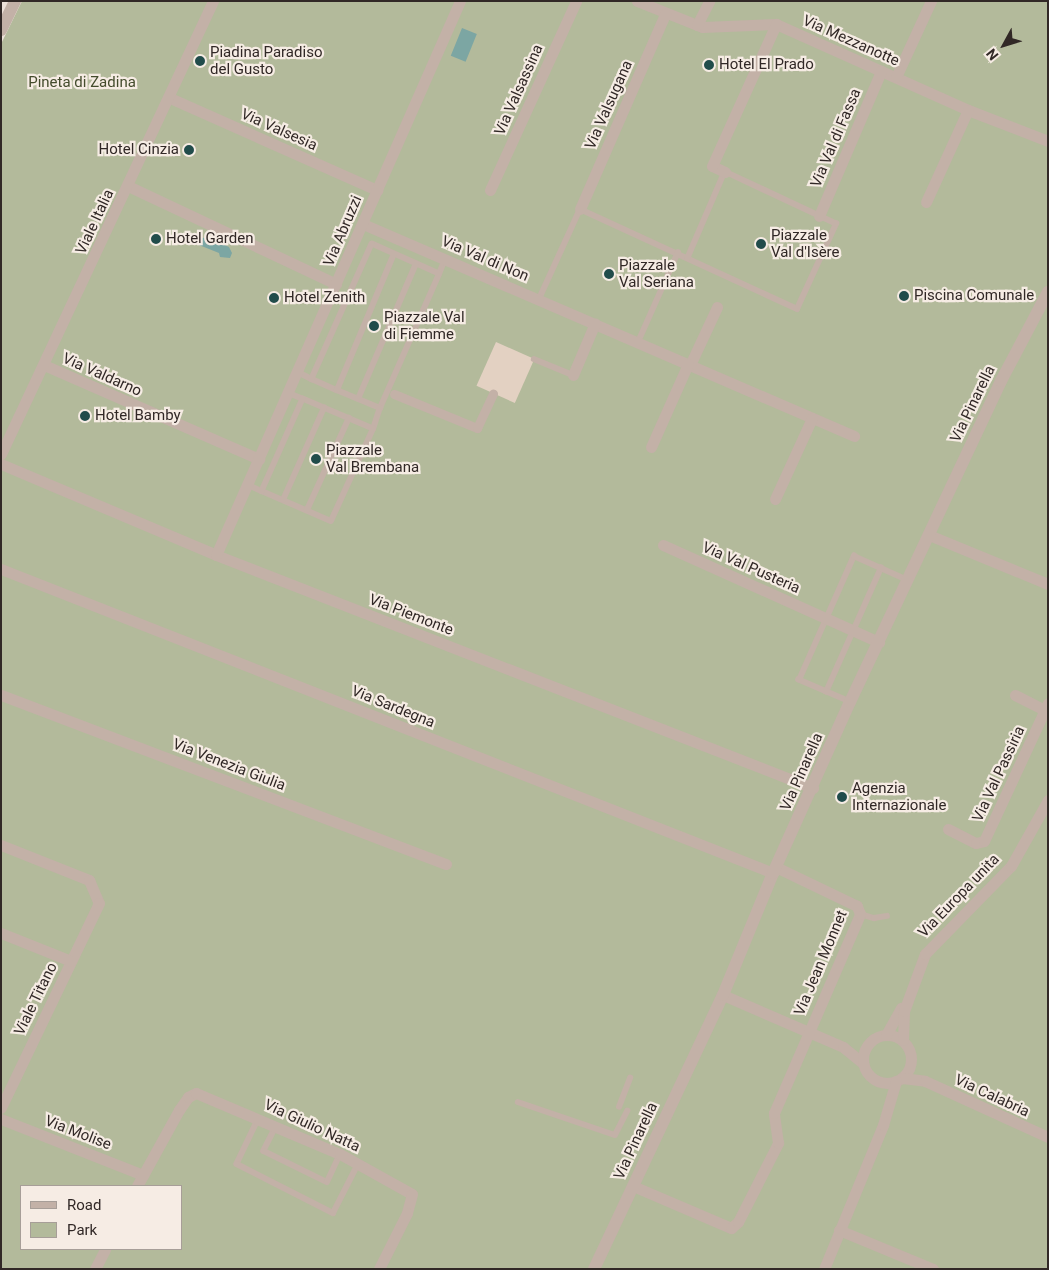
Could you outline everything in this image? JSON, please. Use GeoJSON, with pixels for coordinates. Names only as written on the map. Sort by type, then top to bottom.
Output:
{"type":"FeatureCollection","features":[{"type":"Feature","properties":{"kind":"street"},"geometry":{"type":"LineString","coordinates":[[1,30],[15,1]]}},
{"type":"Feature","properties":{"kind":"street","name":"Viale Italia"},"geometry":{"type":"LineString","coordinates":[[1,454],[170,98],[213,1]]}},
{"type":"Feature","properties":{"kind":"street","name":"Via Abruzzi"},"geometry":{"type":"LineString","coordinates":[[216,555],[297,379],[376,190],[460,1]]}},
{"type":"Feature","properties":{"kind":"street","name":"Via Valsassina"},"geometry":{"type":"LineString","coordinates":[[490,190],[576,1]]}},
{"type":"Feature","properties":{"kind":"street","name":"Via Mezzanotte"},"geometry":{"type":"LineString","coordinates":[[637,1],[665,14],[697,25],[776,24],[968,110],[1048,141]]}},
{"type":"Feature","properties":{"kind":"street"},"geometry":{"type":"LineString","coordinates":[[697,25],[709,1]]}},
{"type":"Feature","properties":{"kind":"street"},"geometry":{"type":"LineString","coordinates":[[896,78],[931,1]]}},
{"type":"Feature","properties":{"kind":"street","name":"Via Valsugana"},"geometry":{"type":"LineString","coordinates":[[580,209],[665,14]]}},
{"type":"Feature","properties":{"kind":"street"},"geometry":{"type":"LineString","coordinates":[[725,172],[712,166],[776,24]]}},
{"type":"Feature","properties":{"kind":"street","name":"Via Val di Fassa"},"geometry":{"type":"LineString","coordinates":[[819,216],[881,71]]}},
{"type":"Feature","properties":{"kind":"street","name":"Via Valsesia"},"geometry":{"type":"LineString","coordinates":[[170,98],[376,190]]}},
{"type":"Feature","properties":{"kind":"street"},"geometry":{"type":"LineString","coordinates":[[926,202],[968,110]]}},
{"type":"Feature","properties":{"kind":"street"},"geometry":{"type":"LineString","coordinates":[[128,186],[336,284]]}},
{"type":"Feature","properties":{"kind":"street","name":"Via Val di Non"},"geometry":{"type":"LineString","coordinates":[[363,224],[539,298],[854,436]]}},
{"type":"Feature","properties":{"kind":"street","name":"Via Pinarella"},"geometry":{"type":"LineString","coordinates":[[594,1269],[724,995],[774,870],[813,788],[850,702],[1001,381],[1048,292]]}},
{"type":"Feature","properties":{"kind":"street"},"geometry":{"type":"LineString","coordinates":[[651,447],[717,307]]}},
{"type":"Feature","properties":{"kind":"street"},"geometry":{"type":"LineString","coordinates":[[573,375],[595,323]]}},
{"type":"Feature","properties":{"kind":"street","name":"Via Valdarno"},"geometry":{"type":"LineString","coordinates":[[44,365],[259,459]]}},
{"type":"Feature","properties":{"kind":"street"},"geometry":{"type":"LineString","coordinates":[[394,394],[477,428],[493,394]]}},
{"type":"Feature","properties":{"kind":"street"},"geometry":{"type":"LineString","coordinates":[[775,499],[812,418]]}},
{"type":"Feature","properties":{"kind":"street","name":"Via Piemonte"},"geometry":{"type":"LineString","coordinates":[[1,464],[216,555],[813,788]]}},
{"type":"Feature","properties":{"kind":"street"},"geometry":{"type":"LineString","coordinates":[[928,535],[1048,584]]}},
{"type":"Feature","properties":{"kind":"street","name":"Via Val Pusteria"},"geometry":{"type":"LineString","coordinates":[[663,545],[879,642]]}},
{"type":"Feature","properties":{"kind":"street","name":"Via Sardegna"},"geometry":{"type":"LineString","coordinates":[[1,569],[774,870]]}},
{"type":"Feature","properties":{"kind":"street","name":"Via Venezia Giulia"},"geometry":{"type":"LineString","coordinates":[[1,695],[446,864]]}},
{"type":"Feature","properties":{"kind":"street","name":"Via Val Passiria"},"geometry":{"type":"LineString","coordinates":[[948,829],[976,843],[984,841],[1046,706],[1015,695]]}},
{"type":"Feature","properties":{"kind":"street","name":"Via Europa unita"},"geometry":{"type":"LineString","coordinates":[[886,1035],[925,954],[935,940],[1011,866],[1048,800]]}},
{"type":"Feature","properties":{"kind":"street","name":"Viale Titano"},"geometry":{"type":"LineString","coordinates":[[1,845],[89,880],[98,903],[1,1108]]}},
{"type":"Feature","properties":{"kind":"street","name":"Via Jean Monnet"},"geometry":{"type":"LineString","coordinates":[[633,1186],[731,1228],[738,1222],[778,1143],[774,1113],[860,914],[857,906],[774,870]]}},
{"type":"Feature","properties":{"kind":"street"},"geometry":{"type":"LineString","coordinates":[[1,933],[71,961]]}},
{"type":"Feature","properties":{"kind":"street","name":"Via Europa unita"},"geometry":{"type":"LineString","coordinates":[[903,1040],[903,1016],[910,988]]}},
{"type":"Feature","properties":{"kind":"street"},"geometry":{"type":"LineString","coordinates":[[724,995],[843,1047],[863,1063],[874,1079],[883,1100],[885,1118]]}},
{"type":"Feature","properties":{"kind":"street"},"geometry":{"type":"LineString","coordinates":[[824,1269],[899,1080],[911,1063],[910,1051],[903,1040],[886,1035],[868,1044],[843,1047]]}},
{"type":"Feature","properties":{"kind":"street"},"geometry":{"type":"LineString","coordinates":[[863,1063],[868,1044]]}},
{"type":"Feature","properties":{"kind":"street","name":"Via Calabria"},"geometry":{"type":"LineString","coordinates":[[911,1063],[924,1081]]}},
{"type":"Feature","properties":{"kind":"street"},"geometry":{"type":"LineString","coordinates":[[874,1079],[899,1080]]}},
{"type":"Feature","properties":{"kind":"street","name":"Via Calabria"},"geometry":{"type":"LineString","coordinates":[[899,1080],[924,1081],[1048,1137]]}},
{"type":"Feature","properties":{"kind":"street","name":"Via Giulio Natta"},"geometry":{"type":"LineString","coordinates":[[143,1175],[179,1110],[188,1097],[196,1092],[277,1125],[340,1154],[412,1194],[407,1213],[379,1269]]}},
{"type":"Feature","properties":{"kind":"street","name":"Via Molise"},"geometry":{"type":"LineString","coordinates":[[1,1119],[143,1175]]}},
{"type":"Feature","properties":{"kind":"street"},"geometry":{"type":"LineString","coordinates":[[138,1185],[143,1175]]}},
{"type":"Feature","properties":{"kind":"street"},"geometry":{"type":"LineString","coordinates":[[840,1230],[933,1269]]}},
{"type":"Feature","properties":{"kind":"street"},"geometry":{"type":"LineString","coordinates":[[95,1269],[104,1250]]}},
{"type":"Feature","properties":{"kind":"lane"},"geometry":{"type":"LineString","coordinates":[[539,298],[580,209],[678,252],[688,258],[797,309],[836,224],[725,172],[688,258]]}},
{"type":"Feature","properties":{"kind":"lane"},"geometry":{"type":"LineString","coordinates":[[312,379],[372,244],[439,274]]}},
{"type":"Feature","properties":{"kind":"lane"},"geometry":{"type":"LineString","coordinates":[[638,342],[678,252]]}},
{"type":"Feature","properties":{"kind":"lane"},"geometry":{"type":"LineString","coordinates":[[337,390],[394,254]]}},
{"type":"Feature","properties":{"kind":"lane"},"geometry":{"type":"LineString","coordinates":[[248,485],[332,521],[445,259]]}},
{"type":"Feature","properties":{"kind":"lane"},"geometry":{"type":"LineString","coordinates":[[358,398],[416,264]]}},
{"type":"Feature","properties":{"kind":"lane"},"geometry":{"type":"LineString","coordinates":[[534,358],[573,375]]}},
{"type":"Feature","properties":{"kind":"lane"},"geometry":{"type":"LineString","coordinates":[[297,379],[312,379],[380,408]]}},
{"type":"Feature","properties":{"kind":"lane"},"geometry":{"type":"LineString","coordinates":[[289,393],[373,429]]}},
{"type":"Feature","properties":{"kind":"lane"},"geometry":{"type":"LineString","coordinates":[[262,491],[303,399]]}},
{"type":"Feature","properties":{"kind":"lane"},"geometry":{"type":"LineString","coordinates":[[283,500],[324,408]]}},
{"type":"Feature","properties":{"kind":"lane"},"geometry":{"type":"LineString","coordinates":[[307,510],[348,418]]}},
{"type":"Feature","properties":{"kind":"lane"},"geometry":{"type":"LineString","coordinates":[[850,702],[799,680],[854,556],[909,580]]}},
{"type":"Feature","properties":{"kind":"lane"},"geometry":{"type":"LineString","coordinates":[[826,692],[881,568]]}},
{"type":"Feature","properties":{"kind":"lane"},"geometry":{"type":"LineString","coordinates":[[860,914],[874,918],[887,916]]}},
{"type":"Feature","properties":{"kind":"lane"},"geometry":{"type":"LineString","coordinates":[[619,1107],[630,1078]]}},
{"type":"Feature","properties":{"kind":"lane"},"geometry":{"type":"LineString","coordinates":[[518,1102],[615,1136],[627,1111]]}},
{"type":"Feature","properties":{"kind":"lane"},"geometry":{"type":"LineString","coordinates":[[259,1118],[236,1164],[333,1214],[358,1164]]}},
{"type":"Feature","properties":{"kind":"lane"},"geometry":{"type":"LineString","coordinates":[[277,1125],[264,1151],[327,1182],[340,1154]]}},
{"type":"Feature","properties":{"kind":"green space","name":"Pineta di Zadina"},"geometry":{"type":"Polygon","coordinates":[[[22,1],[1048,1],[1048,1269],[1,1269],[1,44],[22,1]]]}},
{"type":"Feature","properties":{"kind":"shaded area"},"geometry":{"type":"Polygon","coordinates":[[[496,342],[534,359],[515,403],[476,386],[496,342]]]}},
{"type":"Feature","properties":{"kind":"water"},"geometry":{"type":"Polygon","coordinates":[[[462,28],[477,34],[466,62],[451,56],[462,28]]]}},
{"type":"Feature","properties":{"kind":"water"},"geometry":{"type":"Polygon","coordinates":[[[207,237],[229,247],[232,253],[230,258],[220,257],[219,253],[199,245],[199,239],[207,237]]]}},
{"type":"Feature","properties":{"kind":"place","name":"Piadina Paradiso del Gusto"},"geometry":{"type":"Point","coordinates":[200,61]}},
{"type":"Feature","properties":{"kind":"place","name":"Hotel El Prado"},"geometry":{"type":"Point","coordinates":[709,65]}},
{"type":"Feature","properties":{"kind":"place","name":"Hotel Cinzia"},"geometry":{"type":"Point","coordinates":[189,150]}},
{"type":"Feature","properties":{"kind":"place","name":"Hotel Garden"},"geometry":{"type":"Point","coordinates":[156,239]}},
{"type":"Feature","properties":{"kind":"place","name":"Piazzale Val d'Isère"},"geometry":{"type":"Point","coordinates":[761,244]}},
{"type":"Feature","properties":{"kind":"place","name":"Piazzale Val Seriana"},"geometry":{"type":"Point","coordinates":[609,274]}},
{"type":"Feature","properties":{"kind":"place","name":"Piscina Comunale"},"geometry":{"type":"Point","coordinates":[904,296]}},
{"type":"Feature","properties":{"kind":"place","name":"Hotel Zenith"},"geometry":{"type":"Point","coordinates":[274,298]}},
{"type":"Feature","properties":{"kind":"place","name":"Piazzale Val di Fiemme"},"geometry":{"type":"Point","coordinates":[374,326]}},
{"type":"Feature","properties":{"kind":"place","name":"Hotel Bamby"},"geometry":{"type":"Point","coordinates":[85,416]}},
{"type":"Feature","properties":{"kind":"place","name":"Piazzale Val Brembana"},"geometry":{"type":"Point","coordinates":[316,459]}},
{"type":"Feature","properties":{"kind":"place","name":"Agenzia Internazionale"},"geometry":{"type":"Point","coordinates":[842,797]}}]}
